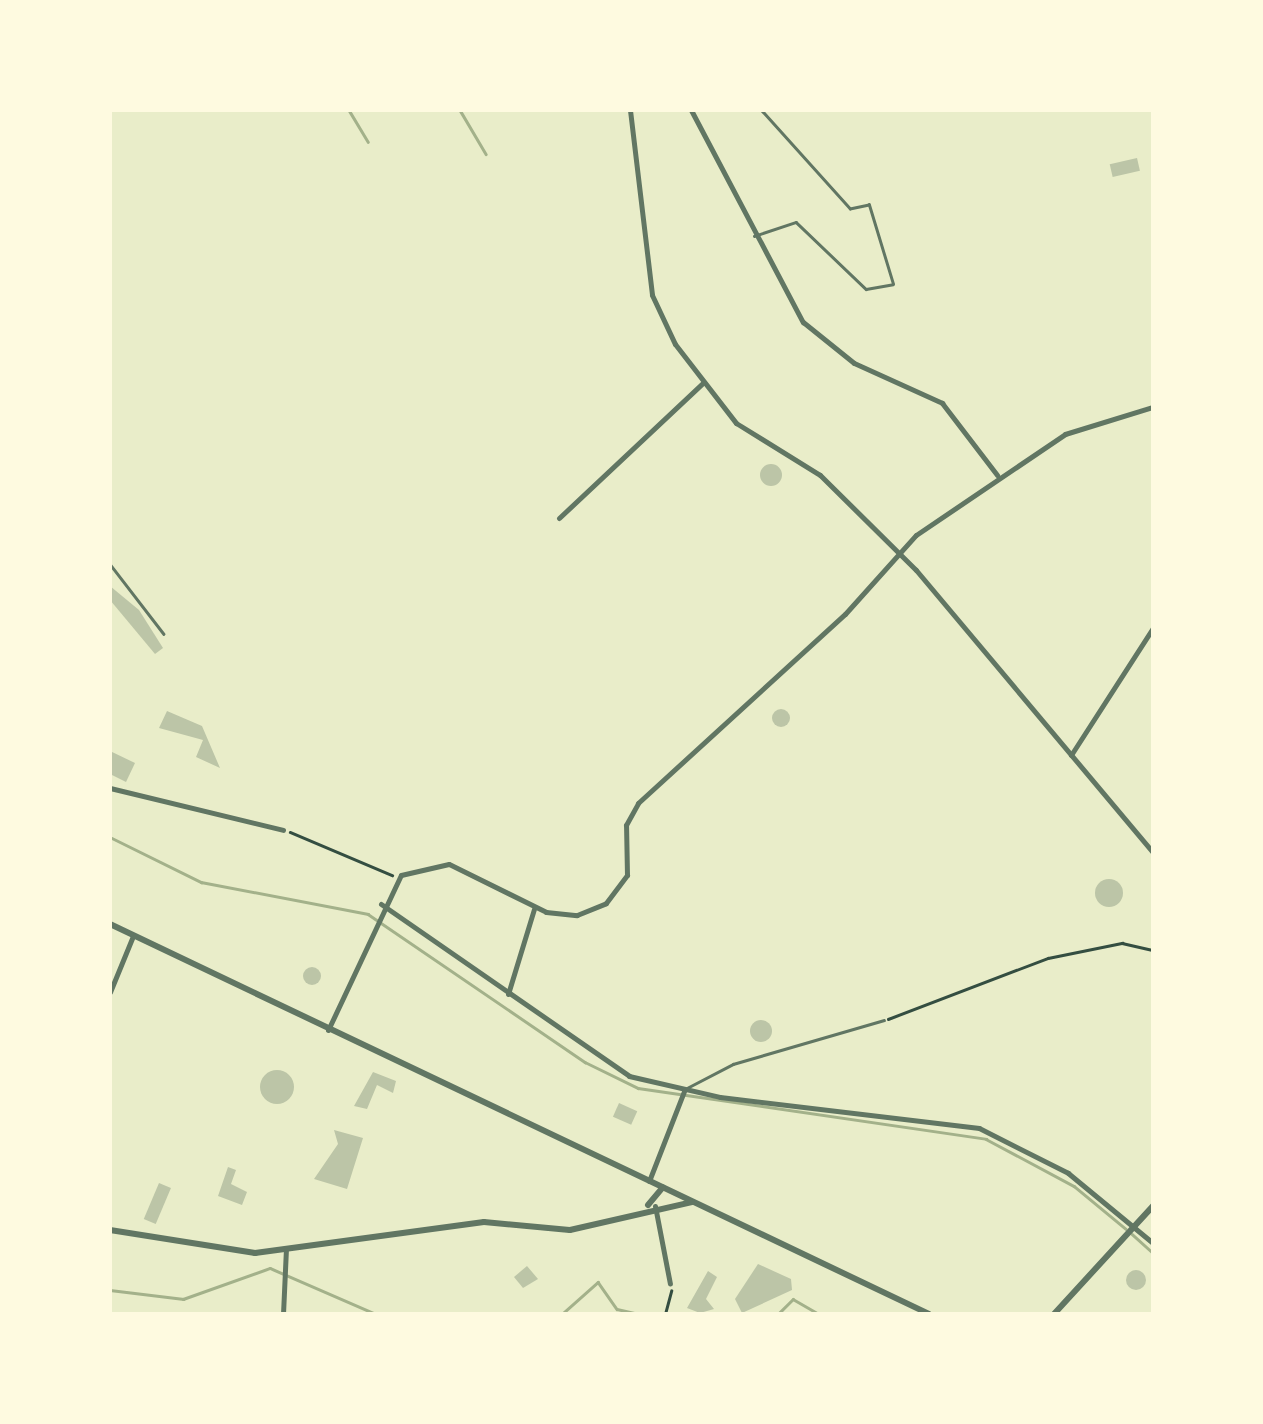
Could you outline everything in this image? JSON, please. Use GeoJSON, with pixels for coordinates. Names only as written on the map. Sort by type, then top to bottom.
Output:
{"type":"FeatureCollection","features":[{"type":"Feature","properties":{"kind":"street"},"geometry":{"type":"LineString","coordinates":[[690,110],[754,236],[813,333],[942,403],[996,475]]}},
{"type":"Feature","properties":{"kind":"street"},"geometry":{"type":"LineString","coordinates":[[632,111],[654,306],[703,383],[736,423],[820,475],[901,556],[1153,852]]}},
{"type":"Feature","properties":{"kind":"street"},"geometry":{"type":"LineString","coordinates":[[558,518],[703,383]]}},
{"type":"Feature","properties":{"kind":"street"},"geometry":{"type":"LineString","coordinates":[[328,1030],[370,924],[397,879],[454,864],[534,909],[578,914],[616,894],[638,803],[901,556],[996,475],[1088,423],[1153,407]]}},
{"type":"Feature","properties":{"kind":"street"},"geometry":{"type":"LineString","coordinates":[[1071,755],[1153,628]]}},
{"type":"Feature","properties":{"kind":"street"},"geometry":{"type":"LineString","coordinates":[[110,788],[283,830]]}},
{"type":"Feature","properties":{"kind":"street"},"geometry":{"type":"LineString","coordinates":[[379,907],[596,1058],[683,1092],[968,1125],[1068,1173],[1153,1243]]}},
{"type":"Feature","properties":{"kind":"street"},"geometry":{"type":"LineString","coordinates":[[508,994],[534,909]]}},
{"type":"Feature","properties":{"kind":"street"},"geometry":{"type":"LineString","coordinates":[[110,924],[929,1314]]}},
{"type":"Feature","properties":{"kind":"street"},"geometry":{"type":"LineString","coordinates":[[110,992],[133,936]]}},
{"type":"Feature","properties":{"kind":"street"},"geometry":{"type":"LineString","coordinates":[[649,1181],[683,1092]]}},
{"type":"Feature","properties":{"kind":"street"},"geometry":{"type":"LineString","coordinates":[[642,1208],[662,1187]]}},
{"type":"Feature","properties":{"kind":"street"},"geometry":{"type":"LineString","coordinates":[[110,1230],[243,1252],[484,1222],[566,1230],[642,1208],[693,1202]]}},
{"type":"Feature","properties":{"kind":"street"},"geometry":{"type":"LineString","coordinates":[[655,1206],[670,1284]]}},
{"type":"Feature","properties":{"kind":"street"},"geometry":{"type":"LineString","coordinates":[[1054,1313],[1153,1206]]}},
{"type":"Feature","properties":{"kind":"street"},"geometry":{"type":"LineString","coordinates":[[284,1314],[289,1290],[286,1249]]}},
{"type":"Feature","properties":{"kind":"lane"},"geometry":{"type":"LineString","coordinates":[[754,236],[796,222],[866,289],[882,292],[894,280],[869,205],[850,208],[761,110]]}},
{"type":"Feature","properties":{"kind":"lane"},"geometry":{"type":"LineString","coordinates":[[110,564],[164,634]]}},
{"type":"Feature","properties":{"kind":"lane"},"geometry":{"type":"LineString","coordinates":[[683,1092],[733,1064],[884,1020]]}},
{"type":"Feature","properties":{"kind":"path"},"geometry":{"type":"LineString","coordinates":[[283,830],[319,837],[397,879]]}},
{"type":"Feature","properties":{"kind":"path"},"geometry":{"type":"LineString","coordinates":[[884,1020],[1048,958],[1122,943],[1153,950]]}},
{"type":"Feature","properties":{"kind":"path"},"geometry":{"type":"LineString","coordinates":[[665,1314],[670,1284]]}},
{"type":"Feature","properties":{"kind":"building"},"geometry":{"type":"Polygon","coordinates":[[[1137,158],[1140,171],[1113,177],[1110,164],[1137,158]]]}},
{"type":"Feature","properties":{"kind":"building"},"geometry":{"type":"Polygon","coordinates":[[[771,464],[779,467],[779,483],[771,486],[763,483],[760,475],[763,467],[771,464]]]}},
{"type":"Feature","properties":{"kind":"building"},"geometry":{"type":"Polygon","coordinates":[[[110,586],[139,610],[163,648],[155,654],[110,600],[110,586]]]}},
{"type":"Feature","properties":{"kind":"building"},"geometry":{"type":"Polygon","coordinates":[[[781,709],[788,711],[788,725],[781,727],[774,725],[772,718],[774,711],[781,709]]]}},
{"type":"Feature","properties":{"kind":"building"},"geometry":{"type":"Polygon","coordinates":[[[167,711],[202,726],[220,768],[196,757],[203,740],[159,728],[167,711]]]}},
{"type":"Feature","properties":{"kind":"building"},"geometry":{"type":"Polygon","coordinates":[[[110,751],[135,763],[126,782],[110,774],[110,751]]]}},
{"type":"Feature","properties":{"kind":"building"},"geometry":{"type":"Polygon","coordinates":[[[1109,879],[1119,883],[1123,893],[1119,903],[1109,907],[1099,903],[1095,893],[1099,883],[1109,879]]]}},
{"type":"Feature","properties":{"kind":"building"},"geometry":{"type":"Polygon","coordinates":[[[312,967],[321,976],[312,985],[303,976],[312,967]]]}},
{"type":"Feature","properties":{"kind":"building"},"geometry":{"type":"Polygon","coordinates":[[[761,1020],[769,1023],[769,1039],[761,1042],[753,1039],[750,1031],[753,1023],[761,1020]]]}},
{"type":"Feature","properties":{"kind":"building"},"geometry":{"type":"Polygon","coordinates":[[[277,1070],[289,1075],[294,1087],[289,1099],[277,1104],[265,1099],[260,1087],[265,1075],[277,1070]]]}},
{"type":"Feature","properties":{"kind":"building"},"geometry":{"type":"Polygon","coordinates":[[[373,1072],[396,1081],[393,1093],[377,1085],[367,1109],[354,1106],[373,1072]]]}},
{"type":"Feature","properties":{"kind":"building"},"geometry":{"type":"Polygon","coordinates":[[[619,1103],[637,1111],[631,1125],[613,1117],[619,1103]]]}},
{"type":"Feature","properties":{"kind":"building"},"geometry":{"type":"Polygon","coordinates":[[[334,1130],[363,1138],[347,1189],[314,1179],[338,1144],[334,1130]]]}},
{"type":"Feature","properties":{"kind":"building"},"geometry":{"type":"Polygon","coordinates":[[[228,1167],[236,1170],[231,1184],[247,1192],[242,1205],[218,1196],[228,1167]]]}},
{"type":"Feature","properties":{"kind":"building"},"geometry":{"type":"Polygon","coordinates":[[[159,1183],[171,1188],[156,1224],[144,1219],[159,1183]]]}},
{"type":"Feature","properties":{"kind":"building"},"geometry":{"type":"Polygon","coordinates":[[[758,1264],[791,1279],[792,1290],[742,1313],[735,1299],[758,1264]]]}},
{"type":"Feature","properties":{"kind":"building"},"geometry":{"type":"Polygon","coordinates":[[[527,1266],[538,1279],[523,1288],[514,1277],[527,1266]]]}},
{"type":"Feature","properties":{"kind":"building"},"geometry":{"type":"Polygon","coordinates":[[[1132,1270],[1140,1270],[1146,1280],[1140,1290],[1132,1290],[1126,1284],[1126,1276],[1132,1270]]]}},
{"type":"Feature","properties":{"kind":"building"},"geometry":{"type":"Polygon","coordinates":[[[708,1271],[717,1277],[706,1299],[714,1309],[700,1313],[687,1308],[708,1271]]]}},
{"type":"Feature","properties":{"kind":"waterway"},"geometry":{"type":"LineString","coordinates":[[349,110],[368,142]]}},
{"type":"Feature","properties":{"kind":"waterway"},"geometry":{"type":"LineString","coordinates":[[460,110],[486,154]]}},
{"type":"Feature","properties":{"kind":"waterway"},"geometry":{"type":"LineString","coordinates":[[110,837],[201,882],[368,914],[585,1062],[638,1088],[986,1139],[1074,1186],[1126,1229]]}},
{"type":"Feature","properties":{"kind":"waterway"},"geometry":{"type":"LineString","coordinates":[[1132,1234],[1153,1253]]}},
{"type":"Feature","properties":{"kind":"waterway"},"geometry":{"type":"LineString","coordinates":[[110,1290],[183,1299],[270,1268],[376,1314]]}},
{"type":"Feature","properties":{"kind":"waterway"},"geometry":{"type":"LineString","coordinates":[[562,1314],[598,1282],[617,1309],[639,1314]]}},
{"type":"Feature","properties":{"kind":"waterway"},"geometry":{"type":"LineString","coordinates":[[778,1314],[793,1299],[819,1314]]}},
{"type":"Feature","properties":{"kind":"waterway"},"geometry":{"type":"LineString","coordinates":[[439,1314],[465,1314]]}}]}
